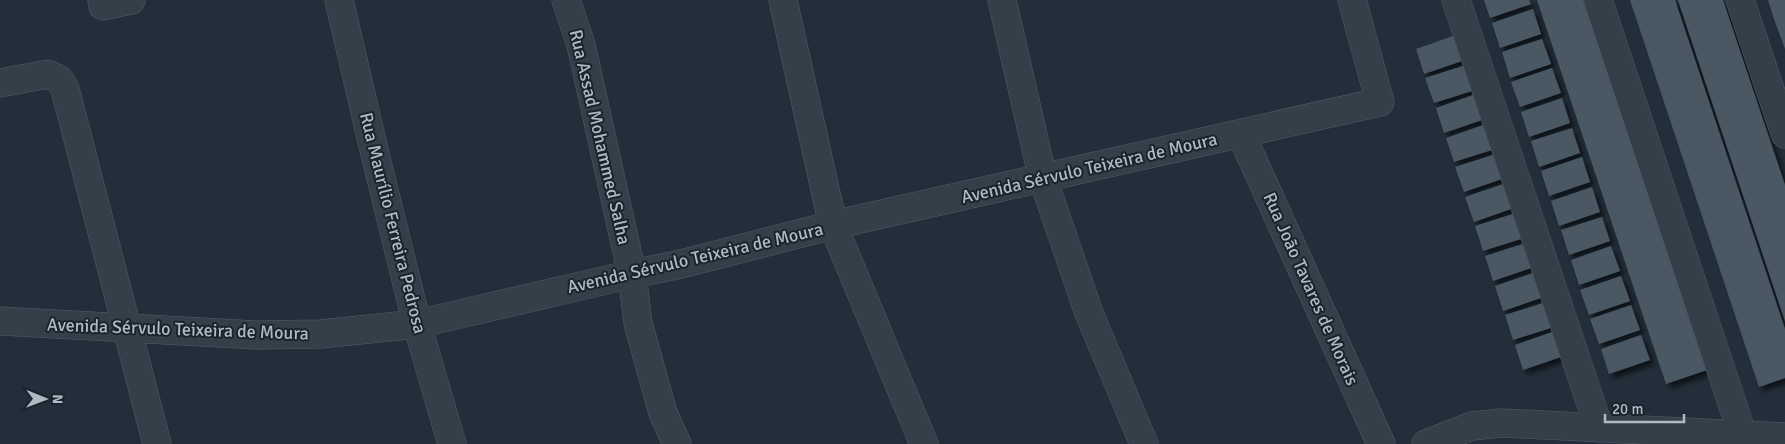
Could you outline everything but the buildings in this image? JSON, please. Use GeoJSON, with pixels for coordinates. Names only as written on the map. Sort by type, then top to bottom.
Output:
{"type":"FeatureCollection","features":[{"type":"Feature","properties":{"kind":"street"},"geometry":{"type":"LineString","coordinates":[[102,3],[131,0]]}},
{"type":"Feature","properties":{"kind":"street","name":"Rua Assad Mohammed Salha"},"geometry":{"type":"LineString","coordinates":[[566,0],[581,45],[632,274],[638,323],[663,413],[677,444]]}},
{"type":"Feature","properties":{"kind":"street"},"geometry":{"type":"LineString","coordinates":[[783,0],[833,225],[924,444]]}},
{"type":"Feature","properties":{"kind":"street"},"geometry":{"type":"LineString","coordinates":[[1002,0],[1043,179],[1089,313],[1144,444]]}},
{"type":"Feature","properties":{"kind":"street","name":"Avenida Sérvulo Teixeira de Moura"},"geometry":{"type":"LineString","coordinates":[[0,321],[275,335],[321,334],[417,324],[677,265],[833,225],[1380,102],[1352,0]]}},
{"type":"Feature","properties":{"kind":"street"},"geometry":{"type":"LineString","coordinates":[[1456,0],[1599,428]]}},
{"type":"Feature","properties":{"kind":"street"},"geometry":{"type":"LineString","coordinates":[[1598,0],[1743,436]]}},
{"type":"Feature","properties":{"kind":"street"},"geometry":{"type":"LineString","coordinates":[[1740,0],[1785,134]]}},
{"type":"Feature","properties":{"kind":"street","name":"Rua Maurílio Ferreira Pedrosa"},"geometry":{"type":"LineString","coordinates":[[347,2],[374,150],[417,324],[452,444]]}},
{"type":"Feature","properties":{"kind":"street"},"geometry":{"type":"LineString","coordinates":[[0,83],[44,74],[52,75],[60,80],[65,89],[157,444]]}},
{"type":"Feature","properties":{"kind":"street","name":"Rua João Tavares de Morais"},"geometry":{"type":"LineString","coordinates":[[1241,134],[1381,444]]}},
{"type":"Feature","properties":{"kind":"street"},"geometry":{"type":"LineString","coordinates":[[1426,444],[1472,426],[1502,423],[1785,438]]}}]}
